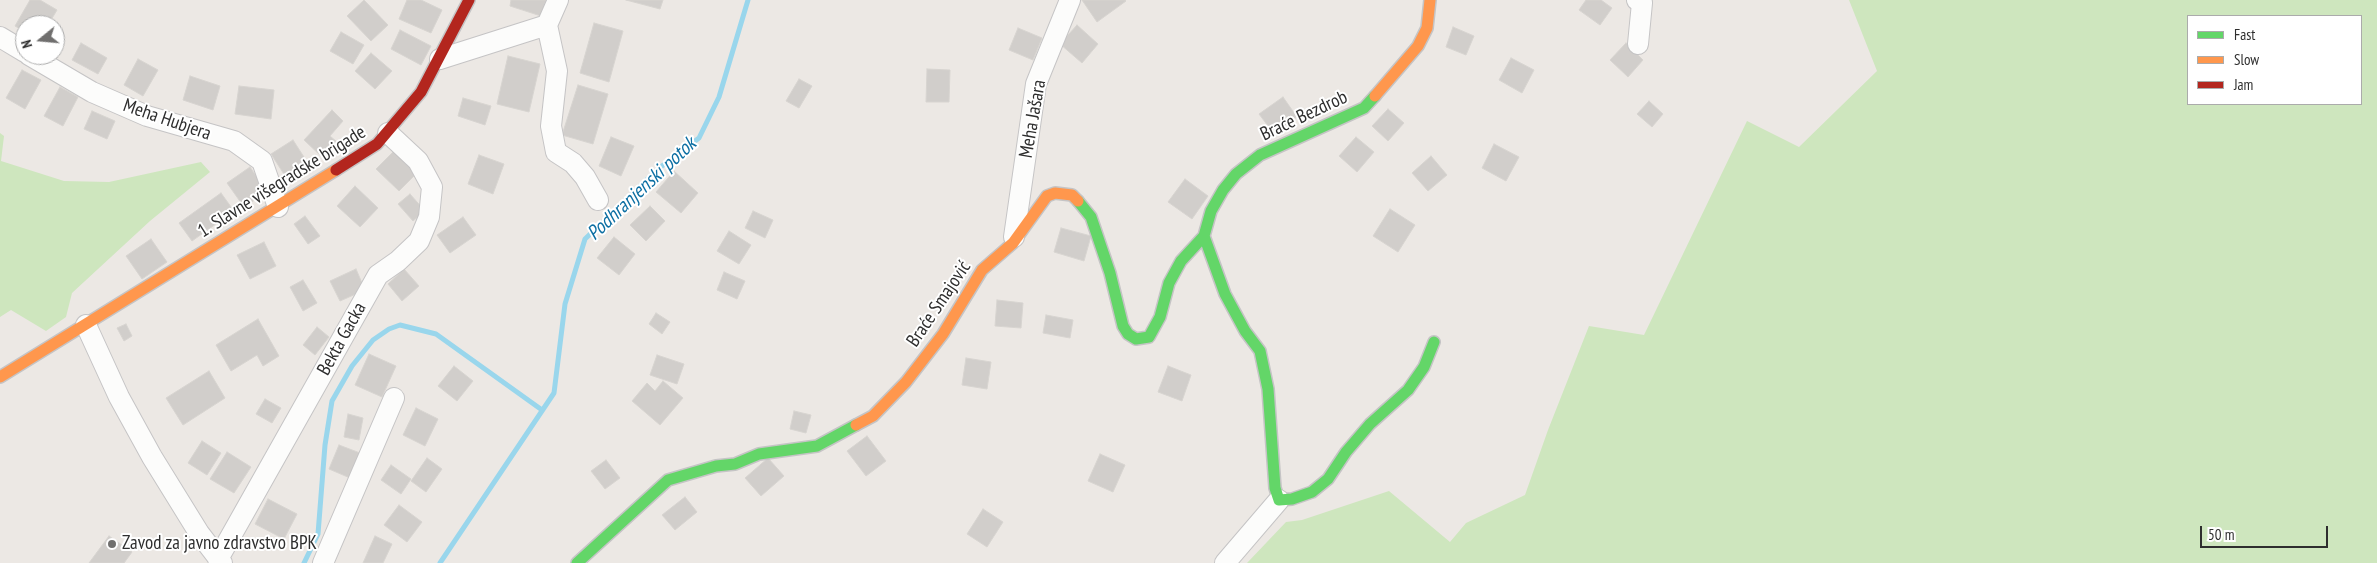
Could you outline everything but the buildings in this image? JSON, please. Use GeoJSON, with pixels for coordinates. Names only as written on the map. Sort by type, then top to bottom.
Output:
{"type":"FeatureCollection","features":[{"type":"Feature","properties":{"kind":"street","name":"1. Slavne višegradske brigade"},"geometry":{"type":"LineString","coordinates":[[0,377],[278,207],[377,144],[422,92],[469,0]]}},
{"type":"Feature","properties":{"kind":"street"},"geometry":{"type":"LineString","coordinates":[[558,0],[546,25],[557,71],[551,126],[556,152],[573,163],[585,177],[598,200]]}},
{"type":"Feature","properties":{"kind":"street","name":"Meha Jašara"},"geometry":{"type":"LineString","coordinates":[[1013,243],[1036,84],[1070,0]]}},
{"type":"Feature","properties":{"kind":"street","name":"Braće Bezdrob"},"geometry":{"type":"LineString","coordinates":[[1204,236],[1211,211],[1223,190],[1247,165],[1260,155],[1364,108],[1418,46],[1427,28],[1430,0]]}},
{"type":"Feature","properties":{"kind":"street"},"geometry":{"type":"LineString","coordinates":[[1638,44],[1641,1]]}},
{"type":"Feature","properties":{"kind":"street"},"geometry":{"type":"LineString","coordinates":[[440,59],[546,25]]}},
{"type":"Feature","properties":{"kind":"street"},"geometry":{"type":"LineString","coordinates":[[0,37],[15,46]]}},
{"type":"Feature","properties":{"kind":"street","name":"Meha Hubjera"},"geometry":{"type":"LineString","coordinates":[[47,65],[92,92],[147,116],[234,142],[262,161],[278,207]]}},
{"type":"Feature","properties":{"kind":"street","name":"Bekta Gacka"},"geometry":{"type":"LineString","coordinates":[[86,325],[119,397],[174,494],[220,561],[378,275],[398,261],[419,241],[429,217],[432,187],[418,160],[388,133]]}},
{"type":"Feature","properties":{"kind":"street","name":"Braće Smajović"},"geometry":{"type":"LineString","coordinates":[[577,563],[668,480],[716,466],[735,464],[759,454],[817,446],[873,416],[906,382],[942,334],[982,270],[1013,243],[1047,196],[1055,193],[1072,195],[1080,202],[1090,217],[1098,235],[1123,326],[1128,334],[1136,339],[1149,337],[1154,331],[1166,290],[1181,261],[1204,236]]}},
{"type":"Feature","properties":{"kind":"street"},"geometry":{"type":"LineString","coordinates":[[1204,236],[1225,294],[1245,331],[1260,351],[1268,390],[1275,488],[1279,500]]}},
{"type":"Feature","properties":{"kind":"street"},"geometry":{"type":"LineString","coordinates":[[1225,563],[1279,500],[1292,499],[1312,492],[1328,479],[1346,452],[1370,424],[1408,390],[1424,367],[1434,342]]}},
{"type":"Feature","properties":{"kind":"street"},"geometry":{"type":"LineString","coordinates":[[323,563],[394,398]]}},
{"type":"Feature","properties":{"kind":"green space"},"geometry":{"type":"Polygon","coordinates":[[[1849,0],[2377,0],[2377,563],[1247,563],[1286,522],[1302,520],[1389,491],[1450,542],[1466,523],[1525,495],[1548,430],[1589,326],[1644,335],[1747,121],[1799,147],[1877,71],[1849,0]]]}},
{"type":"Feature","properties":{"kind":"green space"},"geometry":{"type":"Polygon","coordinates":[[[0,133],[4,136],[1,161],[64,181],[109,182],[201,162],[210,172],[150,221],[72,293],[66,317],[46,331],[11,310],[0,317],[0,133]]]}},
{"type":"Feature","properties":{"kind":"waterway","name":"Podhranjenski potok"},"geometry":{"type":"LineString","coordinates":[[440,563],[554,393],[565,304],[585,239],[658,169],[699,138],[719,97],[748,0]]}},
{"type":"Feature","properties":{"kind":"waterway","name":"Podhranjenski potok"},"geometry":{"type":"LineString","coordinates":[[304,563],[318,534],[325,445],[332,401],[352,366],[373,340],[389,329],[400,325],[436,334],[542,410]]}},
{"type":"Feature","properties":{"kind":"traffic: fast"},"geometry":{"type":"LineString","coordinates":[[1078,201],[1091,217],[1110,273],[1123,326],[1128,334],[1136,339],[1149,337],[1160,317],[1169,283],[1181,261],[1204,236],[1211,211],[1223,190],[1236,174],[1260,155],[1364,108],[1375,96]]}},
{"type":"Feature","properties":{"kind":"traffic: fast"},"geometry":{"type":"LineString","coordinates":[[1204,236],[1225,294],[1245,331],[1260,351],[1268,389],[1275,488],[1279,500],[1292,499],[1312,492],[1328,479],[1346,452],[1370,424],[1408,390],[1424,367],[1434,342]]}},
{"type":"Feature","properties":{"kind":"traffic: fast"},"geometry":{"type":"LineString","coordinates":[[577,563],[668,480],[716,466],[735,464],[759,454],[817,446],[856,425]]}},
{"type":"Feature","properties":{"kind":"traffic: slow"},"geometry":{"type":"LineString","coordinates":[[1375,96],[1418,46],[1427,28],[1430,0]]}},
{"type":"Feature","properties":{"kind":"traffic: slow"},"geometry":{"type":"LineString","coordinates":[[0,377],[336,170]]}},
{"type":"Feature","properties":{"kind":"traffic: slow"},"geometry":{"type":"LineString","coordinates":[[856,425],[873,416],[906,382],[943,334],[982,270],[1013,243],[1047,196],[1055,193],[1072,195],[1078,201]]}},
{"type":"Feature","properties":{"kind":"traffic: jam"},"geometry":{"type":"LineString","coordinates":[[336,170],[377,144],[421,92],[469,0]]}},
{"type":"Feature","properties":{"kind":"place","name":"Zavod za javno zdravstvo BPK"},"geometry":{"type":"Point","coordinates":[112,544]}}]}
